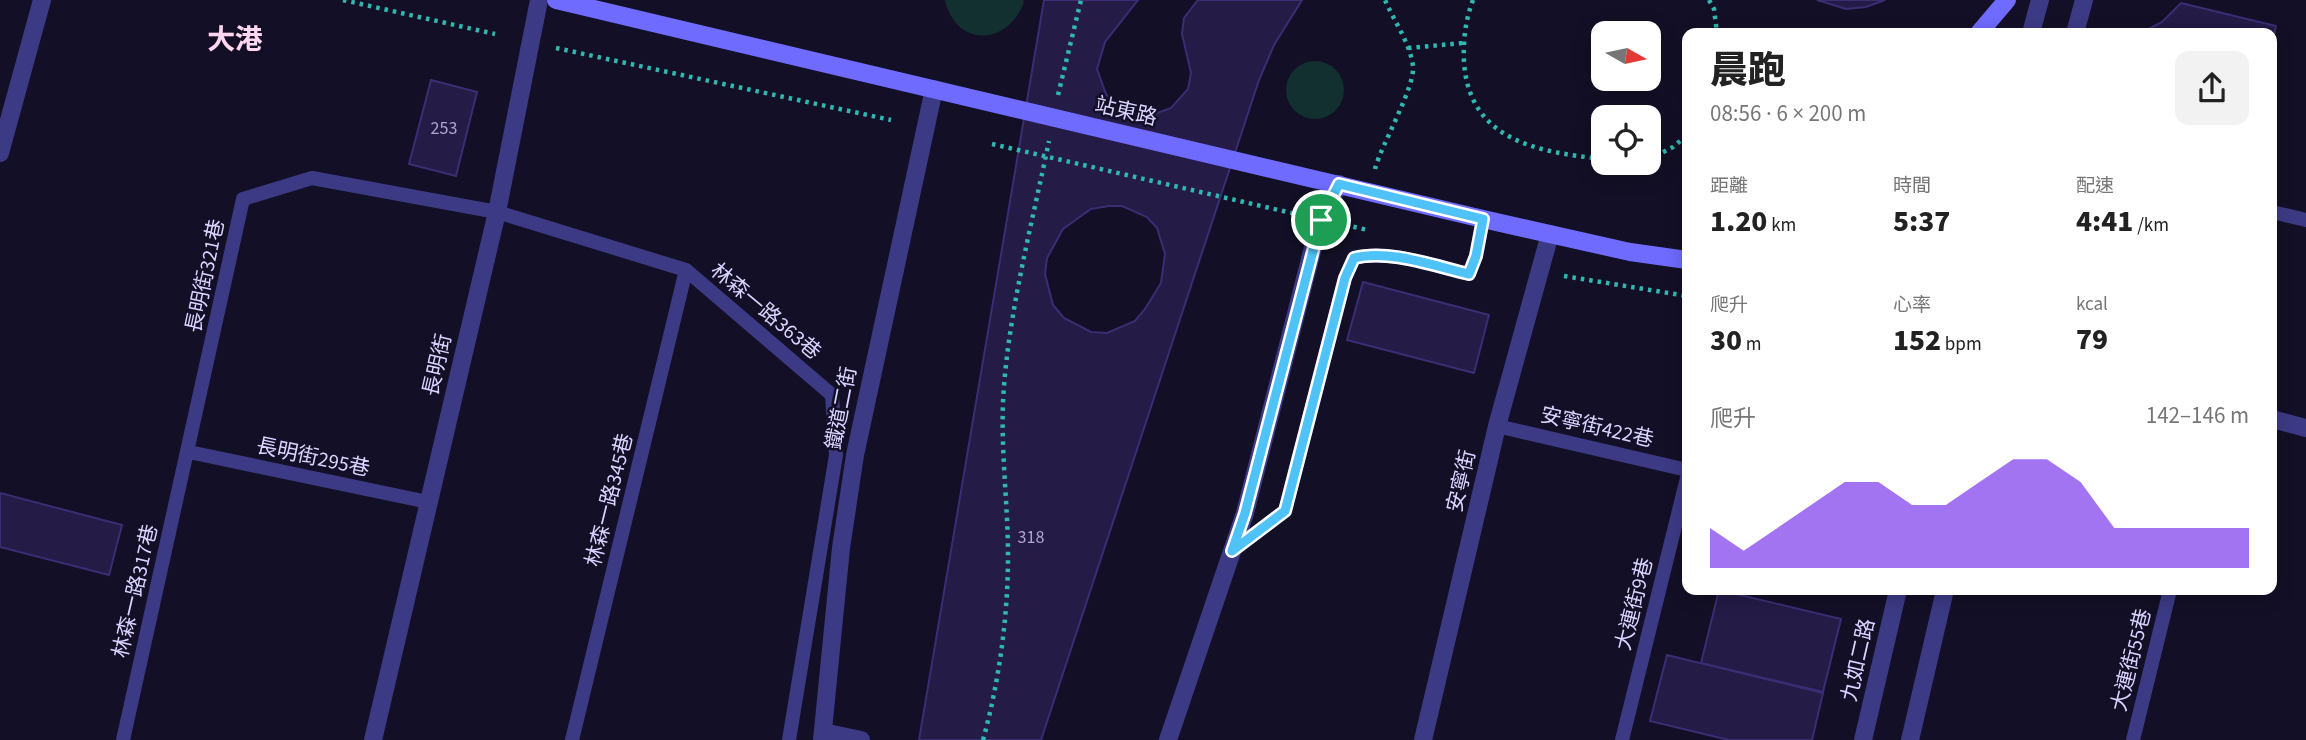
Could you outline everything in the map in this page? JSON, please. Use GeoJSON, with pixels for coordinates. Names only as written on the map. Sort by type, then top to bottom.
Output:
{"type":"FeatureCollection","features":[{"type":"Feature","properties":{"kind":"main road","name":"站東路"},"geometry":{"type":"LineString","coordinates":[[556,0],[1483,219],[1630,252],[1682,259]]}},
{"type":"Feature","properties":{"kind":"main road"},"geometry":{"type":"LineString","coordinates":[[1983,28],[2007,0]]}},
{"type":"Feature","properties":{"kind":"main road"},"geometry":{"type":"LineString","coordinates":[[1630,252],[1682,272]]}},
{"type":"Feature","properties":{"kind":"street"},"geometry":{"type":"LineString","coordinates":[[0,153],[42,0]]}},
{"type":"Feature","properties":{"kind":"street","name":"長明街"},"geometry":{"type":"LineString","coordinates":[[373,740],[497,212],[539,0]]}},
{"type":"Feature","properties":{"kind":"street"},"geometry":{"type":"LineString","coordinates":[[2032,28],[2039,0]]}},
{"type":"Feature","properties":{"kind":"street"},"geometry":{"type":"LineString","coordinates":[[2076,28],[2084,0]]}},
{"type":"Feature","properties":{"kind":"street","name":"鐵道二街"},"geometry":{"type":"LineString","coordinates":[[823,736],[841,548],[855,455],[934,89]]}},
{"type":"Feature","properties":{"kind":"street"},"geometry":{"type":"LineString","coordinates":[[1168,740],[1245,513],[1321,220],[1339,184]]}},
{"type":"Feature","properties":{"kind":"street","name":"安寧街"},"geometry":{"type":"LineString","coordinates":[[1423,740],[1497,426],[1550,234]]}},
{"type":"Feature","properties":{"kind":"street"},"geometry":{"type":"LineString","coordinates":[[2277,420],[2306,428]]}},
{"type":"Feature","properties":{"kind":"street","name":"九如二路"},"geometry":{"type":"LineString","coordinates":[[1863,740],[1897,595]]}},
{"type":"Feature","properties":{"kind":"street"},"geometry":{"type":"LineString","coordinates":[[1910,740],[1944,595]]}},
{"type":"Feature","properties":{"kind":"street"},"geometry":{"type":"LineString","coordinates":[[823,736],[862,740]]}},
{"type":"Feature","properties":{"kind":"lane","name":"長明街321巷"},"geometry":{"type":"LineString","coordinates":[[189,452],[243,200],[312,178],[497,212]]}},
{"type":"Feature","properties":{"kind":"lane","name":"林森一路363巷"},"geometry":{"type":"LineString","coordinates":[[497,212],[686,270],[832,395],[836,455],[789,740]]}},
{"type":"Feature","properties":{"kind":"lane"},"geometry":{"type":"LineString","coordinates":[[2277,213],[2306,220]]}},
{"type":"Feature","properties":{"kind":"lane"},"geometry":{"type":"LineString","coordinates":[[1232,551],[1285,511],[1342,291],[1354,258],[1366,255],[1390,257],[1469,274],[1476,256],[1483,219]]}},
{"type":"Feature","properties":{"kind":"lane","name":"林森一路345巷"},"geometry":{"type":"LineString","coordinates":[[572,740],[686,270]]}},
{"type":"Feature","properties":{"kind":"lane","name":"安寧街422巷"},"geometry":{"type":"LineString","coordinates":[[1497,426],[1682,469]]}},
{"type":"Feature","properties":{"kind":"lane","name":"長明街295巷"},"geometry":{"type":"LineString","coordinates":[[189,452],[428,502]]}},
{"type":"Feature","properties":{"kind":"lane","name":"林森一路317巷"},"geometry":{"type":"LineString","coordinates":[[123,740],[189,452]]}},
{"type":"Feature","properties":{"kind":"lane","name":"大連街9巷"},"geometry":{"type":"LineString","coordinates":[[1622,740],[1682,498]]}},
{"type":"Feature","properties":{"kind":"lane","name":"大連街55巷"},"geometry":{"type":"LineString","coordinates":[[2133,740],[2169,595]]}},
{"type":"Feature","properties":{"kind":"path"},"geometry":{"type":"LineString","coordinates":[[343,0],[495,34]]}},
{"type":"Feature","properties":{"kind":"path"},"geometry":{"type":"LineString","coordinates":[[1056,106],[1081,0]]}},
{"type":"Feature","properties":{"kind":"path"},"geometry":{"type":"LineString","coordinates":[[1381,147],[1412,81],[1408,48],[1385,0]]}},
{"type":"Feature","properties":{"kind":"path"},"geometry":{"type":"LineString","coordinates":[[1474,0],[1463,43],[1465,78],[1471,100],[1481,116],[1504,134],[1528,144],[1591,158]]}},
{"type":"Feature","properties":{"kind":"path"},"geometry":{"type":"LineString","coordinates":[[1709,0],[1716,28]]}},
{"type":"Feature","properties":{"kind":"path"},"geometry":{"type":"LineString","coordinates":[[1408,48],[1463,43]]}},
{"type":"Feature","properties":{"kind":"path"},"geometry":{"type":"LineString","coordinates":[[555,48],[891,120]]}},
{"type":"Feature","properties":{"kind":"path"},"geometry":{"type":"LineString","coordinates":[[983,740],[998,671],[1005,615],[1008,558],[1003,401],[1009,350],[1051,132]]}},
{"type":"Feature","properties":{"kind":"path"},"geometry":{"type":"LineString","coordinates":[[1661,153],[1682,139]]}},
{"type":"Feature","properties":{"kind":"path"},"geometry":{"type":"LineString","coordinates":[[992,144],[1321,220]]}},
{"type":"Feature","properties":{"kind":"green space"},"geometry":{"type":"Polygon","coordinates":[[[945,0],[1024,2],[1016,17],[1006,27],[983,36],[960,27],[951,16],[945,0]]]}},
{"type":"Feature","properties":{"kind":"green space"},"geometry":{"type":"Polygon","coordinates":[[[1315,61],[1326,63],[1339,74],[1344,90],[1342,101],[1331,114],[1315,119],[1304,117],[1291,106],[1286,90],[1288,79],[1299,66],[1315,61]]]}},
{"type":"Feature","properties":{"kind":"building"},"geometry":{"type":"Polygon","coordinates":[[[1044,0],[1138,0],[1105,42],[1097,69],[1106,94],[1116,105],[1127,112],[1152,115],[1171,108],[1188,89],[1191,73],[1182,34],[1184,18],[1198,0],[1302,0],[1274,45],[1259,80],[1041,740],[919,740],[1044,0]],[[1122,206],[1091,209],[1063,229],[1047,258],[1045,274],[1053,305],[1064,318],[1091,332],[1107,333],[1135,321],[1161,283],[1165,254],[1157,228],[1147,217],[1122,206]]]}},
{"type":"Feature","properties":{"kind":"building"},"geometry":{"type":"Polygon","coordinates":[[[1817,0],[1885,0],[1866,7],[1846,9],[1817,0]]]}},
{"type":"Feature","properties":{"kind":"building"},"geometry":{"type":"Polygon","coordinates":[[[2181,3],[2276,26],[2151,28],[2162,22],[2181,3]]]}},
{"type":"Feature","properties":{"kind":"building"},"geometry":{"type":"Polygon","coordinates":[[[431,80],[477,92],[456,176],[409,164],[431,80]]]}},
{"type":"Feature","properties":{"kind":"building"},"geometry":{"type":"Polygon","coordinates":[[[1363,282],[1489,315],[1474,373],[1347,340],[1363,282]]]}},
{"type":"Feature","properties":{"kind":"building"},"geometry":{"type":"Polygon","coordinates":[[[0,493],[122,525],[109,575],[0,547],[0,493]]]}},
{"type":"Feature","properties":{"kind":"building"},"geometry":{"type":"Polygon","coordinates":[[[1718,595],[1740,595],[1841,619],[1823,692],[1701,663],[1718,595]]]}},
{"type":"Feature","properties":{"kind":"building"},"geometry":{"type":"Polygon","coordinates":[[[1667,655],[1823,693],[1812,740],[1729,740],[1650,721],[1667,655]]]}},
{"type":"Feature","properties":{"kind":"district","name":"大港"},"geometry":{"type":"Point","coordinates":[235,40]}},
{"type":"Feature","properties":{"kind":"route"},"geometry":{"type":"LineString","coordinates":[[1339,184],[1483,219],[1476,256],[1469,274],[1390,257],[1366,255],[1354,258],[1345,278],[1285,511],[1232,551],[1245,513],[1321,220],[1339,184]]}}]}
